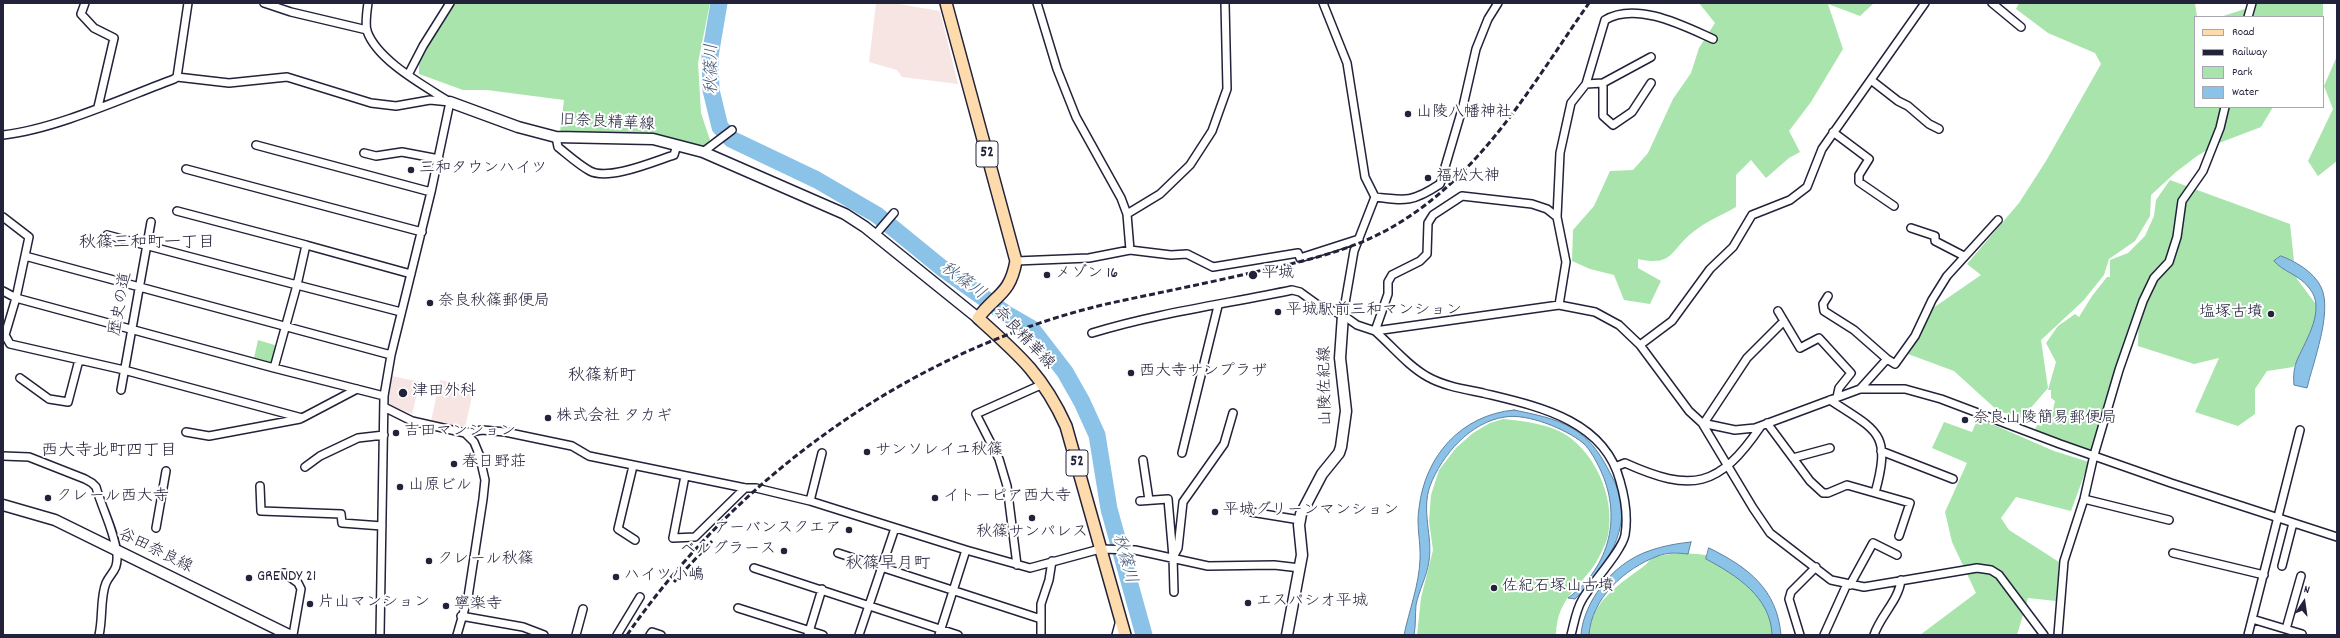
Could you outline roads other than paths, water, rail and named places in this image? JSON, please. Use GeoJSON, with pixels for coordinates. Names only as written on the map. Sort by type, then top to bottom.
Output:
{"type":"FeatureCollection","features":[{"type":"Feature","properties":{"kind":"main road","name":"奈良精華線"},"geometry":{"type":"LineString","coordinates":[[946,3],[1016,261],[1013,277],[1009,286],[980,315],[1043,384],[1066,426],[1091,509],[1125,635]]}},
{"type":"Feature","properties":{"kind":"main road","name":"旧奈良精華線"},"geometry":{"type":"LineString","coordinates":[[450,102],[518,127],[556,137],[653,139],[702,152],[845,214],[980,315]]}},
{"type":"Feature","properties":{"kind":"main road","name":"山陵佐紀線"},"geometry":{"type":"LineString","coordinates":[[1287,635],[1302,555],[1300,520],[1322,474],[1339,453],[1341,447],[1346,410],[1340,358],[1343,315]]}},
{"type":"Feature","properties":{"kind":"main road","name":"谷田奈良線"},"geometry":{"type":"LineString","coordinates":[[3,507],[55,520],[289,635]]}},
{"type":"Feature","properties":{"kind":"street"},"geometry":{"type":"LineString","coordinates":[[85,3],[81,14],[94,28],[114,38],[98,107]]}},
{"type":"Feature","properties":{"kind":"street"},"geometry":{"type":"LineString","coordinates":[[175,78],[188,3]]}},
{"type":"Feature","properties":{"kind":"street"},"geometry":{"type":"LineString","coordinates":[[264,3],[291,12],[367,30],[368,3]]}},
{"type":"Feature","properties":{"kind":"street"},"geometry":{"type":"LineString","coordinates":[[408,74],[450,3]]}},
{"type":"Feature","properties":{"kind":"street"},"geometry":{"type":"LineString","coordinates":[[1036,3],[1057,69],[1076,118],[1121,198],[1127,214],[1130,250]]}},
{"type":"Feature","properties":{"kind":"street"},"geometry":{"type":"LineString","coordinates":[[1127,214],[1160,194],[1190,165],[1212,131],[1228,89],[1225,3]]}},
{"type":"Feature","properties":{"kind":"street"},"geometry":{"type":"LineString","coordinates":[[1323,3],[1347,63],[1365,177],[1375,197],[1354,251],[1343,315]]}},
{"type":"Feature","properties":{"kind":"street"},"geometry":{"type":"LineString","coordinates":[[1375,197],[1393,200],[1414,200],[1440,184],[1463,106],[1476,49],[1488,19],[1498,3]]}},
{"type":"Feature","properties":{"kind":"street"},"geometry":{"type":"LineString","coordinates":[[1640,345],[1672,321],[1710,269],[1733,247],[1752,215],[1790,200],[1807,187],[1822,149],[1925,3]]}},
{"type":"Feature","properties":{"kind":"street"},"geometry":{"type":"LineString","coordinates":[[1992,3],[2021,27]]}},
{"type":"Feature","properties":{"kind":"street"},"geometry":{"type":"LineString","coordinates":[[2248,16],[2252,3]]}},
{"type":"Feature","properties":{"kind":"street"},"geometry":{"type":"LineString","coordinates":[[1559,305],[1566,262],[1557,217],[1560,153],[1571,103],[1586,84],[1605,20],[1611,16],[1642,14],[1672,20],[1713,39]]}},
{"type":"Feature","properties":{"kind":"street","name":"旧奈良精華線"},"geometry":{"type":"LineString","coordinates":[[367,30],[375,46],[408,74],[450,102]]}},
{"type":"Feature","properties":{"kind":"street"},"geometry":{"type":"LineString","coordinates":[[1586,84],[1603,84],[1651,57]]}},
{"type":"Feature","properties":{"kind":"street"},"geometry":{"type":"LineString","coordinates":[[3,135],[22,133],[98,107],[175,78],[229,83],[287,77],[371,103],[396,106],[430,100],[450,102],[439,159],[422,232],[391,355],[384,396],[380,635]]}},
{"type":"Feature","properties":{"kind":"street"},"geometry":{"type":"LineString","coordinates":[[1871,80],[1898,101],[1908,106],[1929,124],[1939,129]]}},
{"type":"Feature","properties":{"kind":"street"},"geometry":{"type":"LineString","coordinates":[[1603,84],[1604,116],[1613,124],[1632,112],[1651,83]]}},
{"type":"Feature","properties":{"kind":"street"},"geometry":{"type":"LineString","coordinates":[[2058,635],[2064,561],[2084,499],[2094,455],[2118,370],[2142,301],[2154,278],[2169,262],[2177,237],[2182,202],[2203,172],[2220,128],[2225,108]]}},
{"type":"Feature","properties":{"kind":"street"},"geometry":{"type":"LineString","coordinates":[[702,152],[732,130]]}},
{"type":"Feature","properties":{"kind":"street"},"geometry":{"type":"LineString","coordinates":[[1833,132],[1868,159],[1859,175],[1859,182],[1894,206]]}},
{"type":"Feature","properties":{"kind":"street"},"geometry":{"type":"LineString","coordinates":[[556,137],[558,147],[591,172],[606,174],[621,172],[674,155],[677,145]]}},
{"type":"Feature","properties":{"kind":"street"},"geometry":{"type":"LineString","coordinates":[[256,145],[431,192]]}},
{"type":"Feature","properties":{"kind":"street"},"geometry":{"type":"LineString","coordinates":[[364,153],[376,156],[402,152],[439,159]]}},
{"type":"Feature","properties":{"kind":"street"},"geometry":{"type":"LineString","coordinates":[[186,169],[422,232]]}},
{"type":"Feature","properties":{"kind":"street"},"geometry":{"type":"LineString","coordinates":[[1375,331],[1388,294],[1388,282],[1392,275],[1420,261],[1427,254],[1428,223],[1433,215],[1451,201],[1462,196],[1500,199],[1547,209],[1557,217]]}},
{"type":"Feature","properties":{"kind":"street"},"geometry":{"type":"LineString","coordinates":[[177,211],[411,274]]}},
{"type":"Feature","properties":{"kind":"street"},"geometry":{"type":"LineString","coordinates":[[875,235],[894,212]]}},
{"type":"Feature","properties":{"kind":"street"},"geometry":{"type":"LineString","coordinates":[[3,218],[29,237],[16,298],[4,335],[10,344],[124,370],[302,418]]}},
{"type":"Feature","properties":{"kind":"street"},"geometry":{"type":"LineString","coordinates":[[1828,296],[1823,304],[1824,311],[1859,334],[1887,359],[1895,364],[1915,336],[1932,300],[1964,256],[1998,220]]}},
{"type":"Feature","properties":{"kind":"street","name":"歴史の道"},"geometry":{"type":"LineString","coordinates":[[120,390],[151,222]]}},
{"type":"Feature","properties":{"kind":"street"},"geometry":{"type":"LineString","coordinates":[[1911,228],[1935,236],[1935,241],[1964,256]]}},
{"type":"Feature","properties":{"kind":"street"},"geometry":{"type":"LineString","coordinates":[[107,235],[401,312]]}},
{"type":"Feature","properties":{"kind":"street"},"geometry":{"type":"LineString","coordinates":[[1016,261],[1089,258],[1130,250],[1171,255],[1187,254],[1213,268],[1298,253],[1300,258],[1359,239]]}},
{"type":"Feature","properties":{"kind":"street"},"geometry":{"type":"LineString","coordinates":[[274,368],[297,285],[306,245]]}},
{"type":"Feature","properties":{"kind":"street"},"geometry":{"type":"LineString","coordinates":[[25,256],[391,355]]}},
{"type":"Feature","properties":{"kind":"street"},"geometry":{"type":"LineString","coordinates":[[1092,333],[1133,320],[1218,306],[1292,290],[1300,292],[1318,305],[1343,315],[1357,325],[1375,331],[1412,365],[1428,377],[1451,386],[1556,413],[1578,424],[1596,440],[1615,467],[1625,501],[1625,536],[1604,570],[1581,601],[1571,635]]}},
{"type":"Feature","properties":{"kind":"street"},"geometry":{"type":"LineString","coordinates":[[3,292],[16,298],[274,368],[384,396]]}},
{"type":"Feature","properties":{"kind":"street"},"geometry":{"type":"LineString","coordinates":[[1375,331],[1559,305],[1595,312],[1619,325],[1640,345],[1689,411],[1703,423],[1727,465],[1770,533],[1831,580],[1864,587],[1977,568],[1991,570],[1999,575],[2044,635]]}},
{"type":"Feature","properties":{"kind":"street"},"geometry":{"type":"LineString","coordinates":[[1182,453],[1218,306]]}},
{"type":"Feature","properties":{"kind":"street"},"geometry":{"type":"LineString","coordinates":[[1778,311],[1800,348],[1819,338],[1851,373],[1839,388],[1837,397]]}},
{"type":"Feature","properties":{"kind":"street"},"geometry":{"type":"LineString","coordinates":[[1703,423],[1747,358],[1784,321]]}},
{"type":"Feature","properties":{"kind":"street"},"geometry":{"type":"LineString","coordinates":[[1860,389],[1887,359]]}},
{"type":"Feature","properties":{"kind":"street"},"geometry":{"type":"LineString","coordinates":[[20,378],[49,399],[68,402],[79,360]]}},
{"type":"Feature","properties":{"kind":"street"},"geometry":{"type":"LineString","coordinates":[[1017,565],[1007,486],[999,459],[976,414],[1043,384]]}},
{"type":"Feature","properties":{"kind":"street"},"geometry":{"type":"LineString","coordinates":[[186,432],[210,436],[268,426],[302,418],[357,389]]}},
{"type":"Feature","properties":{"kind":"street"},"geometry":{"type":"LineString","coordinates":[[1703,423],[1735,430],[1764,424],[1860,389],[1905,389],[1941,399],[2094,455],[2337,537]]}},
{"type":"Feature","properties":{"kind":"street"},"geometry":{"type":"LineString","coordinates":[[1830,400],[1875,431],[1880,442],[1881,451],[1881,472],[1875,493]]}},
{"type":"Feature","properties":{"kind":"street"},"geometry":{"type":"LineString","coordinates":[[384,407],[412,421],[465,433],[482,430],[505,432],[572,446],[589,456],[633,466],[745,488],[756,488],[810,501],[966,550],[1030,568],[1102,549],[1135,550],[1173,557],[1208,566],[1274,565],[1300,568]]}},
{"type":"Feature","properties":{"kind":"street"},"geometry":{"type":"LineString","coordinates":[[1173,557],[1178,548],[1183,502],[1224,444],[1233,413]]}},
{"type":"Feature","properties":{"kind":"street"},"geometry":{"type":"LineString","coordinates":[[1615,467],[1625,463],[1672,481],[1694,482],[1717,474],[1753,438],[1764,424]]}},
{"type":"Feature","properties":{"kind":"street"},"geometry":{"type":"LineString","coordinates":[[1764,424],[1793,458],[1810,481],[1823,492],[1828,493],[1847,485],[1910,503],[1899,536]]}},
{"type":"Feature","properties":{"kind":"street"},"geometry":{"type":"LineString","coordinates":[[2248,635],[2279,518],[2300,430]]}},
{"type":"Feature","properties":{"kind":"street"},"geometry":{"type":"LineString","coordinates":[[457,635],[461,616],[468,597],[485,480],[479,454],[474,442],[465,433]]}},
{"type":"Feature","properties":{"kind":"street"},"geometry":{"type":"LineString","coordinates":[[305,467],[320,456],[358,438],[384,435]]}},
{"type":"Feature","properties":{"kind":"street"},"geometry":{"type":"LineString","coordinates":[[1793,458],[1830,448]]}},
{"type":"Feature","properties":{"kind":"street"},"geometry":{"type":"LineString","coordinates":[[1881,451],[1953,479]]}},
{"type":"Feature","properties":{"kind":"street"},"geometry":{"type":"LineString","coordinates":[[810,501],[822,453]]}},
{"type":"Feature","properties":{"kind":"street"},"geometry":{"type":"LineString","coordinates":[[3,456],[28,457],[92,483],[116,549],[116,569],[106,581],[104,589],[103,620],[99,635]]}},
{"type":"Feature","properties":{"kind":"street"},"geometry":{"type":"LineString","coordinates":[[1143,460],[1149,500]]}},
{"type":"Feature","properties":{"kind":"street"},"geometry":{"type":"LineString","coordinates":[[633,466],[618,529],[635,540]]}},
{"type":"Feature","properties":{"kind":"street"},"geometry":{"type":"LineString","coordinates":[[156,528],[166,471]]}},
{"type":"Feature","properties":{"kind":"street"},"geometry":{"type":"LineString","coordinates":[[685,476],[673,538],[696,537],[745,488]]}},
{"type":"Feature","properties":{"kind":"street"},"geometry":{"type":"LineString","coordinates":[[260,486],[261,511],[341,514],[342,523],[382,526]]}},
{"type":"Feature","properties":{"kind":"street"},"geometry":{"type":"LineString","coordinates":[[1140,501],[1168,499],[1173,557],[1174,592]]}},
{"type":"Feature","properties":{"kind":"street"},"geometry":{"type":"LineString","coordinates":[[2084,499],[2168,520]]}},
{"type":"Feature","properties":{"kind":"street"},"geometry":{"type":"LineString","coordinates":[[1251,512],[1300,520]]}},
{"type":"Feature","properties":{"kind":"street"},"geometry":{"type":"LineString","coordinates":[[2282,566],[2293,523]]}},
{"type":"Feature","properties":{"kind":"street"},"geometry":{"type":"LineString","coordinates":[[859,635],[895,528]]}},
{"type":"Feature","properties":{"kind":"street"},"geometry":{"type":"LineString","coordinates":[[1824,635],[1848,584],[1874,543],[1897,555]]}},
{"type":"Feature","properties":{"kind":"street"},"geometry":{"type":"LineString","coordinates":[[940,632],[955,590],[966,550]]}},
{"type":"Feature","properties":{"kind":"street"},"geometry":{"type":"LineString","coordinates":[[838,553],[1041,619]]}},
{"type":"Feature","properties":{"kind":"street"},"geometry":{"type":"LineString","coordinates":[[2174,553],[2264,575]]}},
{"type":"Feature","properties":{"kind":"street"},"geometry":{"type":"LineString","coordinates":[[1041,635],[1041,604],[1049,580],[1052,561]]}},
{"type":"Feature","properties":{"kind":"street"},"geometry":{"type":"LineString","coordinates":[[1800,635],[1789,599],[1791,592],[1816,567]]}},
{"type":"Feature","properties":{"kind":"street"},"geometry":{"type":"LineString","coordinates":[[754,568],[869,605],[940,632],[958,635]]}},
{"type":"Feature","properties":{"kind":"street"},"geometry":{"type":"LineString","coordinates":[[284,573],[298,583],[301,589],[293,635]]}},
{"type":"Feature","properties":{"kind":"street"},"geometry":{"type":"LineString","coordinates":[[2286,630],[2301,576]]}},
{"type":"Feature","properties":{"kind":"street"},"geometry":{"type":"LineString","coordinates":[[1874,635],[1888,607],[1900,589],[1901,580]]}},
{"type":"Feature","properties":{"kind":"street"},"geometry":{"type":"LineString","coordinates":[[808,633],[822,589]]}},
{"type":"Feature","properties":{"kind":"street"},"geometry":{"type":"LineString","coordinates":[[618,635],[640,597]]}},
{"type":"Feature","properties":{"kind":"street"},"geometry":{"type":"LineString","coordinates":[[738,608],[808,633],[823,635]]}},
{"type":"Feature","properties":{"kind":"street"},"geometry":{"type":"LineString","coordinates":[[576,635],[583,609]]}},
{"type":"Feature","properties":{"kind":"street"},"geometry":{"type":"LineString","coordinates":[[461,616],[523,627],[544,635]]}},
{"type":"Feature","properties":{"kind":"street"},"geometry":{"type":"LineString","coordinates":[[1116,635],[1120,617]]}},
{"type":"Feature","properties":{"kind":"street"},"geometry":{"type":"LineString","coordinates":[[2252,619],[2302,634]]}},
{"type":"Feature","properties":{"kind":"street"},"geometry":{"type":"LineString","coordinates":[[650,635],[652,632],[661,635]]}},
{"type":"Feature","properties":{"kind":"water"},"geometry":{"type":"Polygon","coordinates":[[[2281,256],[2298,264],[2309,272],[2321,287],[2324,297],[2325,309],[2321,337],[2307,388],[2294,385],[2294,375],[2297,361],[2310,334],[2316,306],[2314,297],[2306,284],[2274,261],[2281,256]]]}},
{"type":"Feature","properties":{"kind":"water"},"geometry":{"type":"Polygon","coordinates":[[[1514,410],[1551,419],[1572,428],[1584,436],[1601,457],[1618,490],[1622,512],[1617,540],[1611,553],[1585,589],[1575,599],[1568,598],[1583,585],[1594,571],[1603,555],[1608,539],[1611,522],[1610,504],[1607,486],[1600,469],[1586,446],[1567,432],[1546,423],[1524,417],[1514,416],[1492,420],[1469,433],[1459,442],[1442,463],[1430,486],[1427,505],[1430,543],[1429,561],[1416,605],[1414,635],[1404,635],[1416,588],[1419,569],[1420,554],[1418,514],[1423,489],[1429,471],[1438,455],[1449,441],[1462,429],[1478,420],[1495,414],[1514,410]]]}},
{"type":"Feature","properties":{"kind":"water"},"geometry":{"type":"Polygon","coordinates":[[[1691,542],[1688,554],[1673,553],[1662,555],[1646,561],[1622,577],[1603,597],[1596,609],[1591,622],[1589,635],[1581,635],[1586,614],[1591,603],[1604,583],[1621,566],[1637,556],[1651,550],[1691,542]]]}},
{"type":"Feature","properties":{"kind":"water"},"geometry":{"type":"Polygon","coordinates":[[[1709,548],[1736,563],[1758,581],[1767,592],[1774,605],[1781,635],[1772,635],[1770,621],[1759,598],[1740,580],[1706,559],[1709,548]]]}},
{"type":"Feature","properties":{"kind":"waterway","name":"秋篠川"},"geometry":{"type":"LineString","coordinates":[[719,3],[710,56],[711,90],[720,127],[731,139],[817,180],[877,215],[942,268],[1005,313],[1031,328],[1065,372],[1082,402],[1097,435],[1109,509],[1144,635]]}},
{"type":"Feature","properties":{"kind":"railway"},"geometry":{"type":"LineString","coordinates":[[627,635],[672,576],[723,521],[779,470],[839,424],[902,384],[969,351],[1039,323],[1111,303],[1316,258],[1367,240],[1399,223],[1429,202],[1457,178],[1482,152],[1527,94],[1589,3]]}},
{"type":"Feature","properties":{"kind":"railway"},"geometry":{"type":"LineString","coordinates":[[674,582],[712,541]]}},
{"type":"Feature","properties":{"kind":"place","name":"山陵八幡神社"},"geometry":{"type":"Point","coordinates":[1408,114]}},
{"type":"Feature","properties":{"kind":"place","name":"三和タウンハイツ"},"geometry":{"type":"Point","coordinates":[411,170]}},
{"type":"Feature","properties":{"kind":"place","name":"福松大神"},"geometry":{"type":"Point","coordinates":[1428,178]}},
{"type":"Feature","properties":{"kind":"place","name":"メゾン 16"},"geometry":{"type":"Point","coordinates":[1047,275]}},
{"type":"Feature","properties":{"kind":"place","name":"平城"},"geometry":{"type":"Point","coordinates":[1253,275]}},
{"type":"Feature","properties":{"kind":"place","name":"奈良秋篠郵便局"},"geometry":{"type":"Point","coordinates":[430,303]}},
{"type":"Feature","properties":{"kind":"place","name":"平城駅前三和マンション"},"geometry":{"type":"Point","coordinates":[1278,312]}},
{"type":"Feature","properties":{"kind":"place","name":"塩塚古墳"},"geometry":{"type":"Point","coordinates":[2271,314]}},
{"type":"Feature","properties":{"kind":"place","name":"西大寺サンプラザ"},"geometry":{"type":"Point","coordinates":[1131,373]}},
{"type":"Feature","properties":{"kind":"place","name":"津田外科"},"geometry":{"type":"Point","coordinates":[403,393]}},
{"type":"Feature","properties":{"kind":"place","name":"株式会社 タカギ"},"geometry":{"type":"Point","coordinates":[548,418]}},
{"type":"Feature","properties":{"kind":"place","name":"奈良山陵簡易郵便局"},"geometry":{"type":"Point","coordinates":[1965,420]}},
{"type":"Feature","properties":{"kind":"place","name":"吉田マンション"},"geometry":{"type":"Point","coordinates":[396,433]}},
{"type":"Feature","properties":{"kind":"place","name":"サンソレイユ秋篠"},"geometry":{"type":"Point","coordinates":[867,452]}},
{"type":"Feature","properties":{"kind":"place","name":"春日野荘"},"geometry":{"type":"Point","coordinates":[454,464]}},
{"type":"Feature","properties":{"kind":"place","name":"山原ビル"},"geometry":{"type":"Point","coordinates":[400,487]}},
{"type":"Feature","properties":{"kind":"place","name":"クレール西大寺"},"geometry":{"type":"Point","coordinates":[48,498]}},
{"type":"Feature","properties":{"kind":"place","name":"イトーピア西大寺"},"geometry":{"type":"Point","coordinates":[935,498]}},
{"type":"Feature","properties":{"kind":"place","name":"平城グリーンマンション"},"geometry":{"type":"Point","coordinates":[1215,512]}},
{"type":"Feature","properties":{"kind":"place","name":"秋篠サンパレス"},"geometry":{"type":"Point","coordinates":[1032,518]}},
{"type":"Feature","properties":{"kind":"place","name":"アーバンスクエア"},"geometry":{"type":"Point","coordinates":[849,530]}},
{"type":"Feature","properties":{"kind":"place","name":"ベルグラース"},"geometry":{"type":"Point","coordinates":[784,551]}},
{"type":"Feature","properties":{"kind":"place","name":"クレール秋篠"},"geometry":{"type":"Point","coordinates":[429,561]}},
{"type":"Feature","properties":{"kind":"place","name":"ハイツ小嶋"},"geometry":{"type":"Point","coordinates":[616,577]}},
{"type":"Feature","properties":{"kind":"place","name":"GRENDY 21"},"geometry":{"type":"Point","coordinates":[249,578]}},
{"type":"Feature","properties":{"kind":"place","name":"佐紀石塚山古墳"},"geometry":{"type":"Point","coordinates":[1494,588]}},
{"type":"Feature","properties":{"kind":"place","name":"エスパシオ平城"},"geometry":{"type":"Point","coordinates":[1248,603]}},
{"type":"Feature","properties":{"kind":"place","name":"片山マンション"},"geometry":{"type":"Point","coordinates":[310,604]}},
{"type":"Feature","properties":{"kind":"place","name":"寧楽寺"},"geometry":{"type":"Point","coordinates":[446,606]}},
{"type":"Feature","properties":{"kind":"district","name":"秋篠三和町一丁目"},"geometry":{"type":"Point","coordinates":[147,245]}},
{"type":"Feature","properties":{"kind":"district","name":"秋篠新町"},"geometry":{"type":"Point","coordinates":[602,378]}},
{"type":"Feature","properties":{"kind":"district","name":"西大寺北町四丁目"},"geometry":{"type":"Point","coordinates":[109,453]}},
{"type":"Feature","properties":{"kind":"district","name":"秋篠早月町"},"geometry":{"type":"Point","coordinates":[888,566]}}]}
